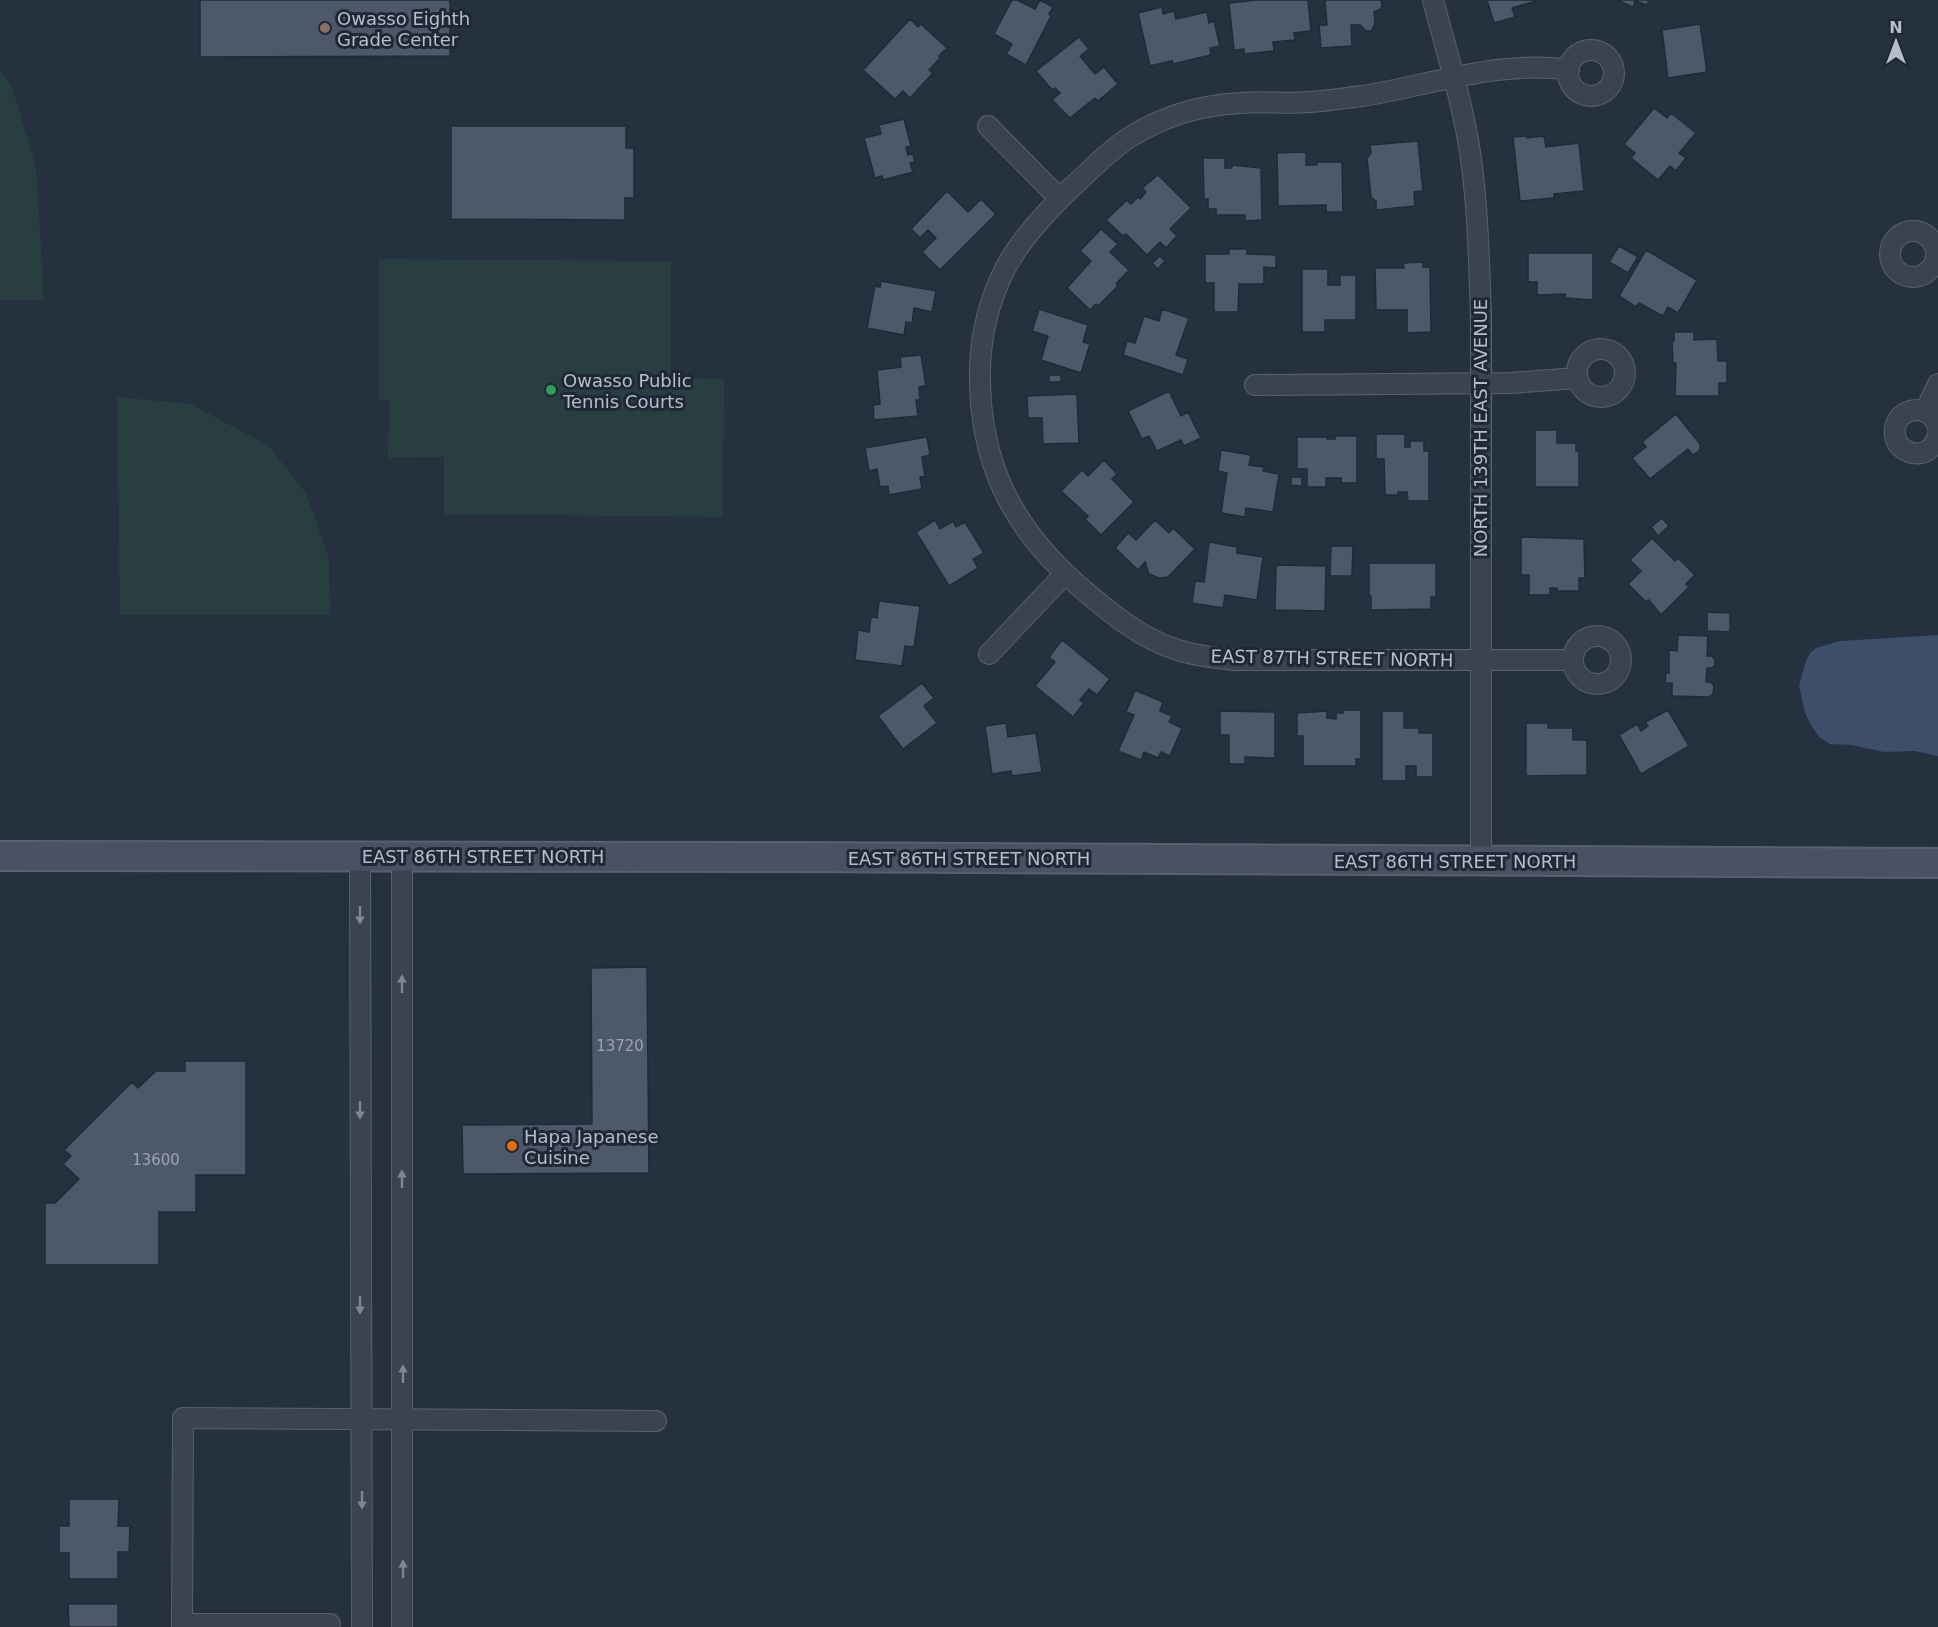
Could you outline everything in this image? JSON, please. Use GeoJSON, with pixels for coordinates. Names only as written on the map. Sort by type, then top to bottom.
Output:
{"type":"FeatureCollection","features":[{"type":"Feature","properties":{"kind":"main road","name":"EAST 86TH STREET NORTH"},"geometry":{"type":"LineString","coordinates":[[0,856],[796,857],[1938,863]]}},
{"type":"Feature","properties":{"kind":"street","name":"NORTH 139TH EAST AVENUE"},"geometry":{"type":"LineString","coordinates":[[1433,0],[1454,78],[1470,151],[1476,222],[1481,316],[1481,861]]}},
{"type":"Feature","properties":{"kind":"street","name":"EAST 87TH STREET NORTH"},"geometry":{"type":"LineString","coordinates":[[1569,69],[1551,67],[1492,71],[1348,98],[1308,102],[1239,103],[1185,112],[1158,122],[1129,137],[1104,157],[1060,199],[1023,242],[1007,266],[995,290],[987,320],[981,350],[980,387],[984,435],[989,456],[998,481],[1018,518],[1032,538],[1065,574],[1118,618],[1158,643],[1204,657],[1235,660],[1573,660]]}},
{"type":"Feature","properties":{"kind":"street"},"geometry":{"type":"LineString","coordinates":[[988,126],[1060,199]]}},
{"type":"Feature","properties":{"kind":"street"},"geometry":{"type":"LineString","coordinates":[[1255,385],[1526,383],[1577,378]]}},
{"type":"Feature","properties":{"kind":"street"},"geometry":{"type":"LineString","coordinates":[[1925,412],[1938,384]]}},
{"type":"Feature","properties":{"kind":"street"},"geometry":{"type":"LineString","coordinates":[[1938,428],[1935,420],[1925,412],[1913,410],[1901,416],[1894,428],[1896,442],[1906,452],[1917,454],[1932,448],[1938,436]]}},
{"type":"Feature","properties":{"kind":"street"},"geometry":{"type":"LineString","coordinates":[[989,654],[1065,574]]}},
{"type":"Feature","properties":{"kind":"street"},"geometry":{"type":"LineString","coordinates":[[360,856],[362,1627]]}},
{"type":"Feature","properties":{"kind":"street"},"geometry":{"type":"LineString","coordinates":[[402,856],[402,1627]]}},
{"type":"Feature","properties":{"kind":"street"},"geometry":{"type":"LineString","coordinates":[[330,1624],[182,1625],[183,1418],[656,1420]]}},
{"type":"Feature","properties":{"kind":"green space"},"geometry":{"type":"Polygon","coordinates":[[[0,70],[12,87],[36,167],[44,300],[0,300],[0,70]]]}},
{"type":"Feature","properties":{"kind":"green space","name":"Owasso Public Tennis Courts"},"geometry":{"type":"Polygon","coordinates":[[[379,259],[671,261],[671,377],[724,379],[723,517],[444,514],[444,457],[388,458],[389,401],[379,400],[379,259]]]}},
{"type":"Feature","properties":{"kind":"green space"},"geometry":{"type":"Polygon","coordinates":[[[117,397],[190,404],[268,445],[306,493],[329,559],[330,615],[120,615],[117,397]]]}},
{"type":"Feature","properties":{"kind":"water"},"geometry":{"type":"Polygon","coordinates":[[[1938,635],[1938,756],[1915,751],[1884,752],[1852,745],[1830,744],[1819,737],[1805,713],[1799,685],[1810,653],[1816,648],[1840,641],[1938,635]]]}},
{"type":"Feature","properties":{"kind":"building","name":"Owasso Eighth Grade Center"},"geometry":{"type":"Polygon","coordinates":[[[200,0],[450,0],[450,56],[200,57],[200,0]]]}},
{"type":"Feature","properties":{"kind":"building"},"geometry":{"type":"Polygon","coordinates":[[[1012,0],[1017,0],[1035,9],[1040,0],[1053,7],[1049,14],[1051,16],[1026,65],[1006,54],[1012,44],[994,34],[1012,0]]]}},
{"type":"Feature","properties":{"kind":"building"},"geometry":{"type":"Polygon","coordinates":[[[1257,0],[1308,0],[1311,31],[1294,33],[1295,40],[1273,42],[1274,51],[1244,54],[1244,49],[1234,50],[1229,3],[1257,0]]]}},
{"type":"Feature","properties":{"kind":"building"},"geometry":{"type":"Polygon","coordinates":[[[1325,0],[1381,0],[1382,5],[1381,9],[1374,12],[1375,24],[1371,31],[1366,31],[1360,25],[1351,25],[1352,46],[1321,48],[1319,25],[1327,25],[1325,0]]]}},
{"type":"Feature","properties":{"kind":"building"},"geometry":{"type":"Polygon","coordinates":[[[1487,0],[1539,0],[1512,8],[1515,17],[1494,23],[1487,0]]]}},
{"type":"Feature","properties":{"kind":"building"},"geometry":{"type":"Polygon","coordinates":[[[1617,0],[1649,0],[1647,5],[1635,1],[1633,7],[1617,0]]]}},
{"type":"Feature","properties":{"kind":"building"},"geometry":{"type":"Polygon","coordinates":[[[1162,7],[1163,14],[1174,11],[1176,19],[1207,12],[1209,23],[1214,21],[1220,46],[1210,48],[1211,55],[1173,64],[1172,61],[1150,66],[1138,13],[1162,7]]]}},
{"type":"Feature","properties":{"kind":"building"},"geometry":{"type":"Polygon","coordinates":[[[910,19],[918,27],[921,24],[947,48],[929,70],[933,73],[910,98],[903,91],[895,99],[863,70],[910,19]]]}},
{"type":"Feature","properties":{"kind":"building"},"geometry":{"type":"Polygon","coordinates":[[[1700,24],[1707,72],[1668,78],[1662,30],[1700,24]]]}},
{"type":"Feature","properties":{"kind":"building"},"geometry":{"type":"Polygon","coordinates":[[[1079,37],[1089,49],[1080,56],[1095,74],[1104,67],[1118,84],[1098,101],[1095,98],[1070,118],[1052,100],[1060,93],[1055,88],[1052,90],[1036,71],[1079,37]]]}},
{"type":"Feature","properties":{"kind":"building"},"geometry":{"type":"Polygon","coordinates":[[[1654,108],[1667,118],[1671,113],[1696,133],[1679,153],[1686,158],[1676,171],[1670,166],[1658,180],[1631,158],[1635,153],[1624,144],[1654,108]]]}},
{"type":"Feature","properties":{"kind":"building"},"geometry":{"type":"Polygon","coordinates":[[[904,119],[911,146],[906,147],[908,155],[913,154],[915,162],[910,163],[913,172],[883,180],[882,176],[875,178],[864,138],[881,134],[879,125],[904,119]]]}},
{"type":"Feature","properties":{"kind":"building"},"geometry":{"type":"Polygon","coordinates":[[[451,126],[626,126],[626,148],[634,148],[634,198],[625,198],[625,220],[451,219],[451,126]]]}},
{"type":"Feature","properties":{"kind":"building"},"geometry":{"type":"Polygon","coordinates":[[[1527,136],[1527,138],[1544,136],[1546,147],[1579,143],[1584,191],[1554,194],[1554,198],[1520,201],[1513,137],[1527,136]]]}},
{"type":"Feature","properties":{"kind":"building"},"geometry":{"type":"Polygon","coordinates":[[[1418,141],[1423,191],[1414,192],[1415,206],[1376,210],[1376,201],[1371,197],[1367,158],[1371,153],[1370,145],[1418,141]]]}},
{"type":"Feature","properties":{"kind":"building"},"geometry":{"type":"Polygon","coordinates":[[[1306,152],[1306,165],[1317,165],[1317,162],[1342,162],[1343,212],[1326,212],[1326,205],[1278,206],[1277,153],[1306,152]]]}},
{"type":"Feature","properties":{"kind":"building"},"geometry":{"type":"Polygon","coordinates":[[[1203,158],[1225,158],[1225,168],[1232,168],[1232,165],[1261,168],[1262,220],[1245,221],[1245,215],[1216,215],[1216,209],[1208,209],[1208,199],[1204,199],[1203,158]]]}},
{"type":"Feature","properties":{"kind":"building"},"geometry":{"type":"Polygon","coordinates":[[[1158,175],[1191,208],[1170,229],[1177,236],[1166,248],[1160,242],[1147,255],[1126,234],[1123,236],[1106,220],[1127,200],[1131,204],[1138,197],[1140,199],[1146,192],[1142,188],[1158,175]]]}},
{"type":"Feature","properties":{"kind":"building"},"geometry":{"type":"Polygon","coordinates":[[[947,191],[968,212],[981,199],[996,214],[940,270],[922,252],[936,238],[928,230],[920,238],[911,229],[947,191]]]}},
{"type":"Feature","properties":{"kind":"building"},"geometry":{"type":"Polygon","coordinates":[[[1101,229],[1118,244],[1110,252],[1129,270],[1116,284],[1118,286],[1098,306],[1096,304],[1090,310],[1067,288],[1091,261],[1080,251],[1101,229]]]}},
{"type":"Feature","properties":{"kind":"building"},"geometry":{"type":"Polygon","coordinates":[[[1619,246],[1638,257],[1628,273],[1609,262],[1619,246]]]}},
{"type":"Feature","properties":{"kind":"building"},"geometry":{"type":"Polygon","coordinates":[[[1229,249],[1247,249],[1247,254],[1276,255],[1276,268],[1264,267],[1264,284],[1239,284],[1238,312],[1214,312],[1214,283],[1205,283],[1205,254],[1229,254],[1229,249]]]}},
{"type":"Feature","properties":{"kind":"building"},"geometry":{"type":"Polygon","coordinates":[[[1646,250],[1697,280],[1678,313],[1668,307],[1663,316],[1639,303],[1636,307],[1619,296],[1646,250]]]}},
{"type":"Feature","properties":{"kind":"building"},"geometry":{"type":"Polygon","coordinates":[[[1528,253],[1593,253],[1593,300],[1565,298],[1565,294],[1537,295],[1537,282],[1528,282],[1528,253]]]}},
{"type":"Feature","properties":{"kind":"building"},"geometry":{"type":"Polygon","coordinates":[[[1160,256],[1165,261],[1158,269],[1152,263],[1160,256]]]}},
{"type":"Feature","properties":{"kind":"building"},"geometry":{"type":"Polygon","coordinates":[[[1423,262],[1423,267],[1430,267],[1431,332],[1407,333],[1407,310],[1376,310],[1375,268],[1404,268],[1403,263],[1423,262]]]}},
{"type":"Feature","properties":{"kind":"building"},"geometry":{"type":"Polygon","coordinates":[[[1302,269],[1328,269],[1328,285],[1340,285],[1340,275],[1356,275],[1356,320],[1325,320],[1325,332],[1302,332],[1302,269]]]}},
{"type":"Feature","properties":{"kind":"building"},"geometry":{"type":"Polygon","coordinates":[[[881,281],[936,291],[932,312],[914,308],[912,323],[906,322],[904,335],[867,328],[875,286],[880,287],[881,281]]]}},
{"type":"Feature","properties":{"kind":"building"},"geometry":{"type":"Polygon","coordinates":[[[1039,309],[1088,325],[1083,342],[1090,344],[1081,373],[1041,360],[1048,336],[1032,331],[1039,309]]]}},
{"type":"Feature","properties":{"kind":"building"},"geometry":{"type":"Polygon","coordinates":[[[1162,309],[1189,318],[1176,355],[1188,359],[1183,375],[1123,355],[1127,341],[1135,343],[1144,316],[1159,321],[1162,309]]]}},
{"type":"Feature","properties":{"kind":"building"},"geometry":{"type":"Polygon","coordinates":[[[1674,332],[1694,332],[1694,340],[1717,339],[1718,361],[1727,361],[1727,383],[1719,383],[1719,396],[1675,396],[1676,363],[1673,363],[1672,341],[1674,341],[1674,332]]]}},
{"type":"Feature","properties":{"kind":"building"},"geometry":{"type":"Polygon","coordinates":[[[921,355],[926,386],[919,387],[920,400],[916,400],[918,416],[874,420],[873,405],[880,404],[877,370],[901,367],[900,357],[921,355]]]}},
{"type":"Feature","properties":{"kind":"building"},"geometry":{"type":"Polygon","coordinates":[[[1049,375],[1061,375],[1061,382],[1049,382],[1049,375]]]}},
{"type":"Feature","properties":{"kind":"building"},"geometry":{"type":"Polygon","coordinates":[[[1169,391],[1181,416],[1188,412],[1201,438],[1184,446],[1181,440],[1157,451],[1149,436],[1142,439],[1128,411],[1169,391]]]}},
{"type":"Feature","properties":{"kind":"building"},"geometry":{"type":"Polygon","coordinates":[[[1077,394],[1079,443],[1043,444],[1042,418],[1028,418],[1027,396],[1077,394]]]}},
{"type":"Feature","properties":{"kind":"building"},"geometry":{"type":"Polygon","coordinates":[[[1676,414],[1700,444],[1700,450],[1693,455],[1688,449],[1650,479],[1632,458],[1646,447],[1642,442],[1676,414]]]}},
{"type":"Feature","properties":{"kind":"building"},"geometry":{"type":"Polygon","coordinates":[[[1535,430],[1557,430],[1557,443],[1576,443],[1576,451],[1579,451],[1579,487],[1535,487],[1535,430]]]}},
{"type":"Feature","properties":{"kind":"building"},"geometry":{"type":"Polygon","coordinates":[[[1376,434],[1405,434],[1405,447],[1410,447],[1410,441],[1424,441],[1424,451],[1429,451],[1429,501],[1408,501],[1407,492],[1385,495],[1384,459],[1376,459],[1376,434]]]}},
{"type":"Feature","properties":{"kind":"building"},"geometry":{"type":"Polygon","coordinates":[[[1335,436],[1357,436],[1357,483],[1341,483],[1341,478],[1326,478],[1326,487],[1307,487],[1307,469],[1297,469],[1297,437],[1335,439],[1335,436]]]}},
{"type":"Feature","properties":{"kind":"building"},"geometry":{"type":"Polygon","coordinates":[[[927,437],[930,455],[922,457],[925,477],[920,477],[922,489],[889,495],[888,486],[880,487],[877,469],[869,471],[865,448],[927,437]]]}},
{"type":"Feature","properties":{"kind":"building"},"geometry":{"type":"Polygon","coordinates":[[[1221,450],[1251,455],[1249,465],[1264,467],[1263,471],[1279,474],[1273,512],[1246,508],[1245,517],[1221,513],[1227,473],[1218,471],[1221,450]]]}},
{"type":"Feature","properties":{"kind":"building"},"geometry":{"type":"Polygon","coordinates":[[[1104,460],[1117,474],[1112,479],[1134,502],[1101,535],[1085,519],[1088,516],[1061,491],[1082,470],[1088,476],[1104,460]]]}},
{"type":"Feature","properties":{"kind":"building"},"geometry":{"type":"Polygon","coordinates":[[[1291,477],[1302,477],[1302,486],[1291,485],[1291,477]]]}},
{"type":"Feature","properties":{"kind":"building"},"geometry":{"type":"Polygon","coordinates":[[[1662,518],[1669,526],[1658,536],[1651,527],[1662,518]]]}},
{"type":"Feature","properties":{"kind":"building"},"geometry":{"type":"Polygon","coordinates":[[[935,520],[940,529],[953,521],[956,527],[965,522],[984,553],[973,559],[978,568],[949,586],[916,532],[935,520]]]}},
{"type":"Feature","properties":{"kind":"building"},"geometry":{"type":"Polygon","coordinates":[[[1155,520],[1169,533],[1173,528],[1195,549],[1168,577],[1159,578],[1149,574],[1145,562],[1138,570],[1115,548],[1128,533],[1136,540],[1155,520]]]}},
{"type":"Feature","properties":{"kind":"building"},"geometry":{"type":"Polygon","coordinates":[[[1521,537],[1584,539],[1585,578],[1579,578],[1579,591],[1557,591],[1557,588],[1550,588],[1550,595],[1529,595],[1529,575],[1521,575],[1521,537]]]}},
{"type":"Feature","properties":{"kind":"building"},"geometry":{"type":"Polygon","coordinates":[[[1652,538],[1675,561],[1678,558],[1695,575],[1686,584],[1689,587],[1661,615],[1649,600],[1646,602],[1628,584],[1641,571],[1630,560],[1652,538]]]}},
{"type":"Feature","properties":{"kind":"building"},"geometry":{"type":"Polygon","coordinates":[[[1209,542],[1237,547],[1237,553],[1263,557],[1257,600],[1225,595],[1223,608],[1192,603],[1195,581],[1204,582],[1209,542]]]}},
{"type":"Feature","properties":{"kind":"building"},"geometry":{"type":"Polygon","coordinates":[[[1331,546],[1353,546],[1352,576],[1330,576],[1331,546]]]}},
{"type":"Feature","properties":{"kind":"building"},"geometry":{"type":"Polygon","coordinates":[[[1369,563],[1436,563],[1436,597],[1431,597],[1431,609],[1371,610],[1369,563]]]}},
{"type":"Feature","properties":{"kind":"building"},"geometry":{"type":"Polygon","coordinates":[[[1276,565],[1326,566],[1325,611],[1275,610],[1276,565]]]}},
{"type":"Feature","properties":{"kind":"building"},"geometry":{"type":"Polygon","coordinates":[[[879,601],[920,606],[914,647],[905,646],[902,666],[855,660],[858,630],[869,632],[871,617],[877,618],[879,601]]]}},
{"type":"Feature","properties":{"kind":"building"},"geometry":{"type":"Polygon","coordinates":[[[1707,612],[1730,613],[1730,632],[1707,631],[1707,612]]]}},
{"type":"Feature","properties":{"kind":"building"},"geometry":{"type":"Polygon","coordinates":[[[1678,635],[1708,636],[1707,656],[1712,656],[1715,660],[1712,668],[1707,668],[1706,682],[1711,682],[1714,686],[1713,694],[1709,697],[1672,696],[1672,683],[1665,683],[1666,673],[1669,673],[1669,650],[1677,651],[1678,635]]]}},
{"type":"Feature","properties":{"kind":"building"},"geometry":{"type":"Polygon","coordinates":[[[1062,640],[1110,679],[1097,695],[1089,689],[1080,700],[1084,703],[1073,717],[1035,686],[1055,662],[1049,657],[1062,640]]]}},
{"type":"Feature","properties":{"kind":"building"},"geometry":{"type":"Polygon","coordinates":[[[922,683],[934,698],[924,706],[937,723],[903,749],[878,716],[922,683]]]}},
{"type":"Feature","properties":{"kind":"building"},"geometry":{"type":"Polygon","coordinates":[[[1135,690],[1163,702],[1160,711],[1172,716],[1169,722],[1182,728],[1170,756],[1161,752],[1158,758],[1144,752],[1141,760],[1118,751],[1134,715],[1126,712],[1135,690]]]}},
{"type":"Feature","properties":{"kind":"building"},"geometry":{"type":"Polygon","coordinates":[[[1343,710],[1361,710],[1361,759],[1356,759],[1356,766],[1303,766],[1303,736],[1297,736],[1297,713],[1327,711],[1327,718],[1336,719],[1336,713],[1343,713],[1343,710]]]}},
{"type":"Feature","properties":{"kind":"building"},"geometry":{"type":"Polygon","coordinates":[[[1668,710],[1689,746],[1641,774],[1619,735],[1637,724],[1641,731],[1648,726],[1645,722],[1668,710]]]}},
{"type":"Feature","properties":{"kind":"building"},"geometry":{"type":"Polygon","coordinates":[[[1220,711],[1275,712],[1275,758],[1245,757],[1245,764],[1229,764],[1229,735],[1220,735],[1220,711]]]}},
{"type":"Feature","properties":{"kind":"building"},"geometry":{"type":"Polygon","coordinates":[[[1382,711],[1404,711],[1404,728],[1419,728],[1419,733],[1433,733],[1433,777],[1416,777],[1416,766],[1406,766],[1406,781],[1382,781],[1382,711]]]}},
{"type":"Feature","properties":{"kind":"building"},"geometry":{"type":"Polygon","coordinates":[[[1006,723],[1008,737],[1036,733],[1042,772],[1012,776],[1011,771],[992,774],[985,726],[1006,723]]]}},
{"type":"Feature","properties":{"kind":"building"},"geometry":{"type":"Polygon","coordinates":[[[1526,723],[1548,723],[1548,728],[1573,728],[1573,740],[1587,740],[1587,775],[1526,776],[1526,723]]]}},
{"type":"Feature","properties":{"kind":"building"},"geometry":{"type":"Polygon","coordinates":[[[647,967],[649,1173],[463,1174],[462,1125],[592,1124],[591,968],[647,967]]]}},
{"type":"Feature","properties":{"kind":"building"},"geometry":{"type":"Polygon","coordinates":[[[185,1061],[246,1061],[246,1175],[196,1175],[196,1212],[159,1212],[159,1265],[45,1265],[45,1203],[55,1203],[79,1179],[63,1164],[71,1156],[64,1150],[132,1082],[138,1088],[156,1071],[185,1071],[185,1061]]]}},
{"type":"Feature","properties":{"kind":"building"},"geometry":{"type":"Polygon","coordinates":[[[69,1499],[119,1499],[118,1526],[130,1526],[129,1552],[118,1552],[118,1579],[69,1579],[69,1553],[59,1553],[59,1526],[69,1526],[69,1499]]]}},
{"type":"Feature","properties":{"kind":"building"},"geometry":{"type":"Polygon","coordinates":[[[68,1604],[118,1604],[118,1627],[69,1627],[68,1604]]]}},
{"type":"Feature","properties":{"kind":"place","name":"Owasso Eighth Grade Center"},"geometry":{"type":"Point","coordinates":[325,28]}},
{"type":"Feature","properties":{"kind":"place","name":"Owasso Public Tennis Courts"},"geometry":{"type":"Point","coordinates":[551,390]}},
{"type":"Feature","properties":{"kind":"place","name":"Hapa Japanese Cuisine"},"geometry":{"type":"Point","coordinates":[512,1146]}}]}
